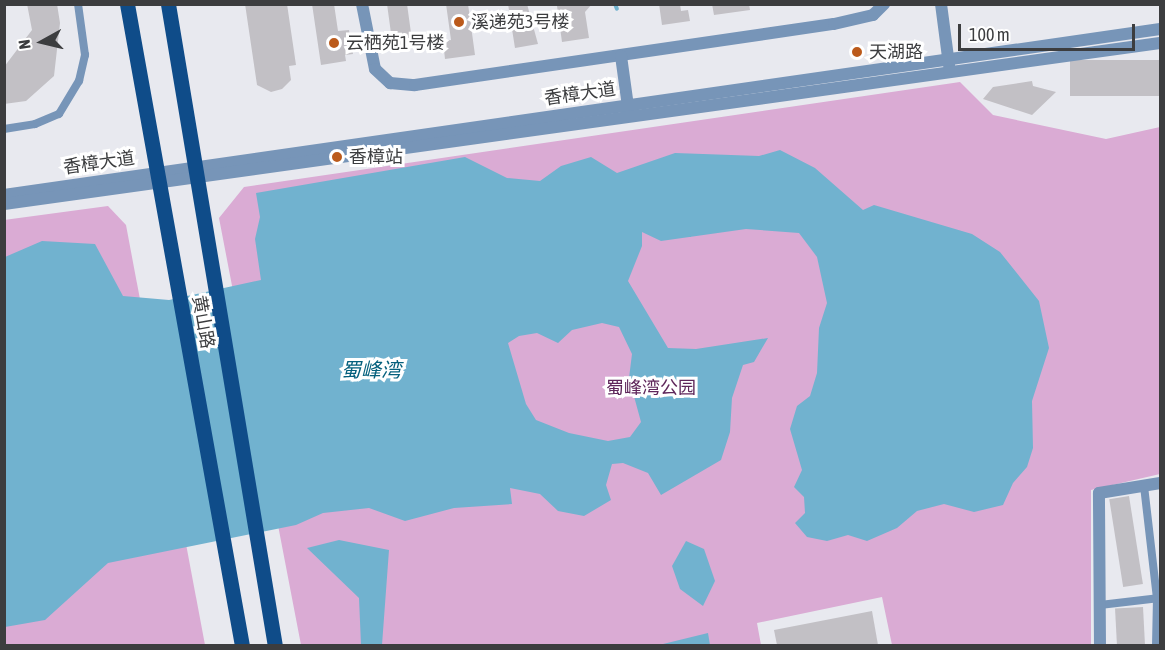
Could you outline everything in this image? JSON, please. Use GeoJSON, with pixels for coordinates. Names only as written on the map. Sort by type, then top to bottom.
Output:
{"type":"FeatureCollection","features":[{"type":"Feature","properties":{"kind":"main road","name":"黄山路"},"geometry":{"type":"LineString","coordinates":[[127,4],[156,177],[242,645]]}},
{"type":"Feature","properties":{"kind":"main road","name":"黄山路"},"geometry":{"type":"LineString","coordinates":[[168,4],[198,172],[275,645]]}},
{"type":"Feature","properties":{"kind":"street"},"geometry":{"type":"LineString","coordinates":[[362,4],[375,69],[390,83],[415,85],[834,24],[873,15],[884,4]]}},
{"type":"Feature","properties":{"kind":"street"},"geometry":{"type":"LineString","coordinates":[[940,4],[951,72]]}},
{"type":"Feature","properties":{"kind":"street","name":"香樟大道"},"geometry":{"type":"LineString","coordinates":[[629,111],[948,59],[1161,29]]}},
{"type":"Feature","properties":{"kind":"street","name":"香樟大道"},"geometry":{"type":"LineString","coordinates":[[4,195],[198,172],[629,111],[951,72],[1161,43]]}},
{"type":"Feature","properties":{"kind":"street"},"geometry":{"type":"LineString","coordinates":[[621,56],[629,111]]}},
{"type":"Feature","properties":{"kind":"street","name":"香樟大道"},"geometry":{"type":"LineString","coordinates":[[4,204],[156,177]]}},
{"type":"Feature","properties":{"kind":"street"},"geometry":{"type":"LineString","coordinates":[[1100,645],[1099,493],[1161,483]]}},
{"type":"Feature","properties":{"kind":"lane"},"geometry":{"type":"LineString","coordinates":[[4,129],[35,124],[59,114],[80,81],[85,55],[78,4]]}},
{"type":"Feature","properties":{"kind":"lane"},"geometry":{"type":"LineString","coordinates":[[1144,486],[1159,598],[1156,645]]}},
{"type":"Feature","properties":{"kind":"lane"},"geometry":{"type":"LineString","coordinates":[[1100,605],[1159,598]]}},
{"type":"Feature","properties":{"kind":"green space","name":"蜀峰湾公园"},"geometry":{"type":"Polygon","coordinates":[[[960,82],[993,115],[1106,139],[1160,127],[1160,474],[1091,490],[1091,645],[892,645],[882,597],[757,623],[761,645],[301,645],[219,218],[244,187],[960,82]]]}},
{"type":"Feature","properties":{"kind":"green space"},"geometry":{"type":"Polygon","coordinates":[[[108,206],[126,225],[205,645],[5,645],[4,220],[108,206]]]}},
{"type":"Feature","properties":{"kind":"water","name":"蜀峰湾"},"geometry":{"type":"Polygon","coordinates":[[[780,150],[815,168],[863,210],[874,205],[972,234],[1000,252],[1039,301],[1049,348],[1032,401],[1033,448],[1027,467],[1013,483],[1003,505],[974,512],[944,504],[917,511],[897,528],[867,541],[848,535],[827,541],[807,537],[795,523],[805,513],[804,497],[794,487],[802,470],[790,429],[797,406],[810,396],[817,373],[819,328],[827,303],[817,257],[799,233],[746,229],[661,241],[642,232],[642,246],[628,281],[668,348],[696,349],[768,338],[754,362],[743,365],[732,398],[730,432],[721,460],[661,495],[648,473],[623,463],[612,464],[606,485],[611,500],[584,516],[558,511],[540,494],[510,488],[512,504],[454,508],[405,521],[369,508],[323,513],[296,525],[108,563],[45,620],[5,627],[5,257],[42,241],[95,244],[123,296],[169,300],[261,280],[255,239],[260,217],[256,193],[465,157],[507,178],[540,181],[561,166],[591,157],[617,173],[675,153],[759,156],[780,150]],[[602,323],[572,330],[558,343],[537,333],[519,336],[508,343],[526,404],[536,420],[569,433],[608,441],[630,437],[641,422],[629,378],[632,354],[619,327],[602,323]]]}},
{"type":"Feature","properties":{"kind":"water"},"geometry":{"type":"Polygon","coordinates":[[[339,540],[389,550],[382,645],[361,645],[359,598],[307,548],[339,540]]]}},
{"type":"Feature","properties":{"kind":"water"},"geometry":{"type":"Polygon","coordinates":[[[686,541],[704,549],[715,581],[703,606],[680,589],[672,566],[686,541]]]}},
{"type":"Feature","properties":{"kind":"water"},"geometry":{"type":"Polygon","coordinates":[[[708,633],[710,645],[660,645],[663,644],[708,633]]]}},
{"type":"Feature","properties":{"kind":"building"},"geometry":{"type":"Polygon","coordinates":[[[27,4],[57,4],[60,23],[54,76],[26,101],[4,104],[4,67],[32,30],[27,4]]]}},
{"type":"Feature","properties":{"kind":"building"},"geometry":{"type":"Polygon","coordinates":[[[245,4],[287,4],[296,65],[289,66],[291,80],[282,89],[271,92],[257,85],[245,4]]]}},
{"type":"Feature","properties":{"kind":"building","name":"云栖苑1号楼"},"geometry":{"type":"Polygon","coordinates":[[[312,4],[334,4],[338,31],[349,30],[353,54],[345,55],[346,61],[321,65],[312,4]]]}},
{"type":"Feature","properties":{"kind":"building"},"geometry":{"type":"Polygon","coordinates":[[[387,4],[407,4],[411,33],[416,32],[417,45],[393,48],[387,4]]]}},
{"type":"Feature","properties":{"kind":"building","name":"溪递苑3号楼"},"geometry":{"type":"Polygon","coordinates":[[[446,4],[468,4],[475,55],[445,59],[443,41],[451,40],[446,4]]]}},
{"type":"Feature","properties":{"kind":"building"},"geometry":{"type":"Polygon","coordinates":[[[508,4],[527,4],[538,44],[515,48],[508,4]]]}},
{"type":"Feature","properties":{"kind":"building"},"geometry":{"type":"Polygon","coordinates":[[[592,4],[585,12],[589,38],[562,42],[557,6],[592,4]]]}},
{"type":"Feature","properties":{"kind":"building"},"geometry":{"type":"Polygon","coordinates":[[[659,4],[680,4],[681,11],[688,10],[690,21],[662,25],[659,4]]]}},
{"type":"Feature","properties":{"kind":"building"},"geometry":{"type":"Polygon","coordinates":[[[712,4],[749,4],[750,10],[714,15],[712,4]]]}},
{"type":"Feature","properties":{"kind":"building"},"geometry":{"type":"Polygon","coordinates":[[[1070,60],[1160,60],[1160,96],[1070,96],[1070,60]]]}},
{"type":"Feature","properties":{"kind":"building"},"geometry":{"type":"Polygon","coordinates":[[[1032,81],[1033,86],[1056,92],[1032,115],[983,99],[993,87],[1032,81]]]}},
{"type":"Feature","properties":{"kind":"building"},"geometry":{"type":"Polygon","coordinates":[[[1129,496],[1143,584],[1123,587],[1109,499],[1129,496]]]}},
{"type":"Feature","properties":{"kind":"building"},"geometry":{"type":"Polygon","coordinates":[[[1143,607],[1145,645],[1117,646],[1115,608],[1143,607]]]}},
{"type":"Feature","properties":{"kind":"building"},"geometry":{"type":"Polygon","coordinates":[[[872,611],[878,645],[777,645],[774,630],[872,611]]]}},
{"type":"Feature","properties":{"kind":"waterway"},"geometry":{"type":"LineString","coordinates":[[615,4],[617,9]]}},
{"type":"Feature","properties":{"kind":"place","name":"溪递苑3号楼"},"geometry":{"type":"Point","coordinates":[459,22]}},
{"type":"Feature","properties":{"kind":"place","name":"云栖苑1号楼"},"geometry":{"type":"Point","coordinates":[334,43]}},
{"type":"Feature","properties":{"kind":"place","name":"天湖路"},"geometry":{"type":"Point","coordinates":[857,52]}},
{"type":"Feature","properties":{"kind":"place","name":"香樟站"},"geometry":{"type":"Point","coordinates":[337,157]}}]}
